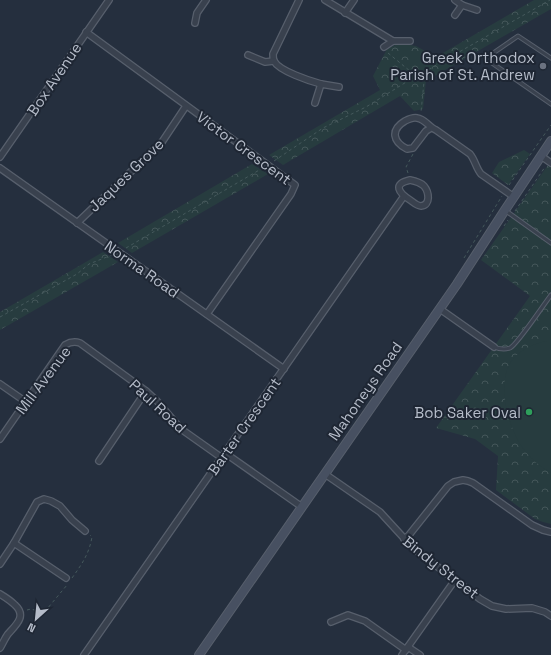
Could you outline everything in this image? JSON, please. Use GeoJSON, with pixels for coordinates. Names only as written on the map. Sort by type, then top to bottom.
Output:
{"type":"FeatureCollection","features":[{"type":"Feature","properties":{"kind":"main road","name":"Mahoneys Road"},"geometry":{"type":"LineString","coordinates":[[198,655],[440,309],[551,140]]}},
{"type":"Feature","properties":{"kind":"street","name":"Box Avenue"},"geometry":{"type":"LineString","coordinates":[[0,158],[109,0]]}},
{"type":"Feature","properties":{"kind":"street"},"geometry":{"type":"LineString","coordinates":[[195,23],[197,13],[206,0]]}},
{"type":"Feature","properties":{"kind":"street"},"geometry":{"type":"LineString","coordinates":[[299,0],[273,54],[274,61],[300,78],[338,87]]}},
{"type":"Feature","properties":{"kind":"street"},"geometry":{"type":"LineString","coordinates":[[325,0],[393,41],[410,41]]}},
{"type":"Feature","properties":{"kind":"street"},"geometry":{"type":"LineString","coordinates":[[345,13],[354,0]]}},
{"type":"Feature","properties":{"kind":"street"},"geometry":{"type":"LineString","coordinates":[[455,0],[462,5],[477,10]]}},
{"type":"Feature","properties":{"kind":"street"},"geometry":{"type":"LineString","coordinates":[[455,15],[462,5]]}},
{"type":"Feature","properties":{"kind":"street","name":"Victor Crescent"},"geometry":{"type":"LineString","coordinates":[[86,32],[295,185],[291,194],[207,314]]}},
{"type":"Feature","properties":{"kind":"street"},"geometry":{"type":"LineString","coordinates":[[384,47],[393,41]]}},
{"type":"Feature","properties":{"kind":"street"},"geometry":{"type":"LineString","coordinates":[[248,56],[265,62],[274,61]]}},
{"type":"Feature","properties":{"kind":"street"},"geometry":{"type":"LineString","coordinates":[[315,103],[321,84]]}},
{"type":"Feature","properties":{"kind":"street","name":"Jaques Grove"},"geometry":{"type":"LineString","coordinates":[[77,223],[162,142],[186,106]]}},
{"type":"Feature","properties":{"kind":"street"},"geometry":{"type":"LineString","coordinates":[[431,128],[426,131],[413,148],[407,149],[401,146],[395,135],[399,125],[411,118],[421,118],[431,128],[470,154],[481,174],[514,197]]}},
{"type":"Feature","properties":{"kind":"street"},"geometry":{"type":"LineString","coordinates":[[541,156],[550,162]]}},
{"type":"Feature","properties":{"kind":"street","name":"Norma Road"},"geometry":{"type":"LineString","coordinates":[[0,168],[284,369]]}},
{"type":"Feature","properties":{"kind":"street"},"geometry":{"type":"LineString","coordinates":[[410,180],[423,186],[429,195],[428,200],[421,206],[404,196],[401,194],[399,187],[404,181],[410,180]]}},
{"type":"Feature","properties":{"kind":"street","name":"Barter Crescent"},"geometry":{"type":"LineString","coordinates":[[84,655],[404,196]]}},
{"type":"Feature","properties":{"kind":"street"},"geometry":{"type":"LineString","coordinates":[[440,309],[494,347]]}},
{"type":"Feature","properties":{"kind":"street","name":"Paul Road"},"geometry":{"type":"LineString","coordinates":[[74,341],[80,343],[146,391],[157,401],[181,430],[223,455],[302,507]]}},
{"type":"Feature","properties":{"kind":"street","name":"Mill Avenue"},"geometry":{"type":"LineString","coordinates":[[0,439],[65,345],[74,341]]}},
{"type":"Feature","properties":{"kind":"street"},"geometry":{"type":"LineString","coordinates":[[0,384],[26,402]]}},
{"type":"Feature","properties":{"kind":"street"},"geometry":{"type":"LineString","coordinates":[[99,461],[146,391]]}},
{"type":"Feature","properties":{"kind":"street","name":"Bindy Street"},"geometry":{"type":"LineString","coordinates":[[325,474],[380,512],[413,548],[492,606],[506,610],[532,608],[545,612],[551,616]]}},
{"type":"Feature","properties":{"kind":"street"},"geometry":{"type":"LineString","coordinates":[[404,539],[409,535],[448,486],[454,482],[463,480],[473,483],[532,525],[551,532]]}},
{"type":"Feature","properties":{"kind":"street"},"geometry":{"type":"LineString","coordinates":[[0,564],[14,543],[37,502],[44,499],[60,506],[72,520],[85,531]]}},
{"type":"Feature","properties":{"kind":"street"},"geometry":{"type":"LineString","coordinates":[[14,543],[66,578]]}},
{"type":"Feature","properties":{"kind":"street"},"geometry":{"type":"LineString","coordinates":[[405,650],[455,580]]}},
{"type":"Feature","properties":{"kind":"street"},"geometry":{"type":"LineString","coordinates":[[0,594],[16,606],[20,612],[21,618],[16,626],[7,635],[0,648]]}},
{"type":"Feature","properties":{"kind":"street"},"geometry":{"type":"LineString","coordinates":[[330,622],[348,615],[365,621],[405,650],[420,655]]}},
{"type":"Feature","properties":{"kind":"lane"},"geometry":{"type":"LineString","coordinates":[[551,58],[518,36],[489,56],[489,61],[551,104]]}},
{"type":"Feature","properties":{"kind":"lane"},"geometry":{"type":"LineString","coordinates":[[504,210],[551,243]]}},
{"type":"Feature","properties":{"kind":"lane"},"geometry":{"type":"LineString","coordinates":[[494,347],[499,349],[511,348],[551,295]]}},
{"type":"Feature","properties":{"kind":"path"},"geometry":{"type":"LineString","coordinates":[[0,317],[77,274],[89,264],[118,252],[267,165],[323,128],[366,107],[416,76],[550,0]]}},
{"type":"Feature","properties":{"kind":"path"},"geometry":{"type":"LineString","coordinates":[[384,47],[424,82],[421,118]]}},
{"type":"Feature","properties":{"kind":"path"},"geometry":{"type":"LineString","coordinates":[[505,191],[551,125]]}},
{"type":"Feature","properties":{"kind":"path"},"geometry":{"type":"LineString","coordinates":[[410,180],[406,167],[413,153],[413,148]]}},
{"type":"Feature","properties":{"kind":"path"},"geometry":{"type":"LineString","coordinates":[[503,228],[550,162]]}},
{"type":"Feature","properties":{"kind":"green space"},"geometry":{"type":"Polygon","coordinates":[[[534,0],[551,0],[551,9],[426,81],[423,109],[414,111],[400,96],[283,165],[269,155],[380,90],[373,76],[387,49],[395,45],[404,44],[416,46],[436,57],[534,0]]]}},
{"type":"Feature","properties":{"kind":"green space"},"geometry":{"type":"Polygon","coordinates":[[[524,150],[530,154],[508,185],[492,173],[499,162],[524,150]]]}},
{"type":"Feature","properties":{"kind":"green space"},"geometry":{"type":"Polygon","coordinates":[[[252,164],[268,174],[132,253],[118,243],[252,164]]]}},
{"type":"Feature","properties":{"kind":"green space"},"geometry":{"type":"Polygon","coordinates":[[[548,165],[551,167],[551,524],[535,519],[496,490],[498,456],[475,439],[436,428],[530,296],[481,260],[548,165]]]}},
{"type":"Feature","properties":{"kind":"green space"},"geometry":{"type":"Polygon","coordinates":[[[103,252],[118,262],[0,330],[0,312],[103,252]]]}},
{"type":"Feature","properties":{"kind":"green space","name":"Bob Saker Oval"},"geometry":{"type":"Polygon","coordinates":[[[551,341],[551,473],[540,466],[525,451],[520,443],[507,412],[504,390],[507,370],[518,354],[535,344],[551,341]]]}},
{"type":"Feature","properties":{"kind":"place","name":"Greek Orthodox Parish of St. Andrew"},"geometry":{"type":"Point","coordinates":[543,66]}},
{"type":"Feature","properties":{"kind":"place","name":"Bob Saker Oval"},"geometry":{"type":"Point","coordinates":[529,412]}}]}
